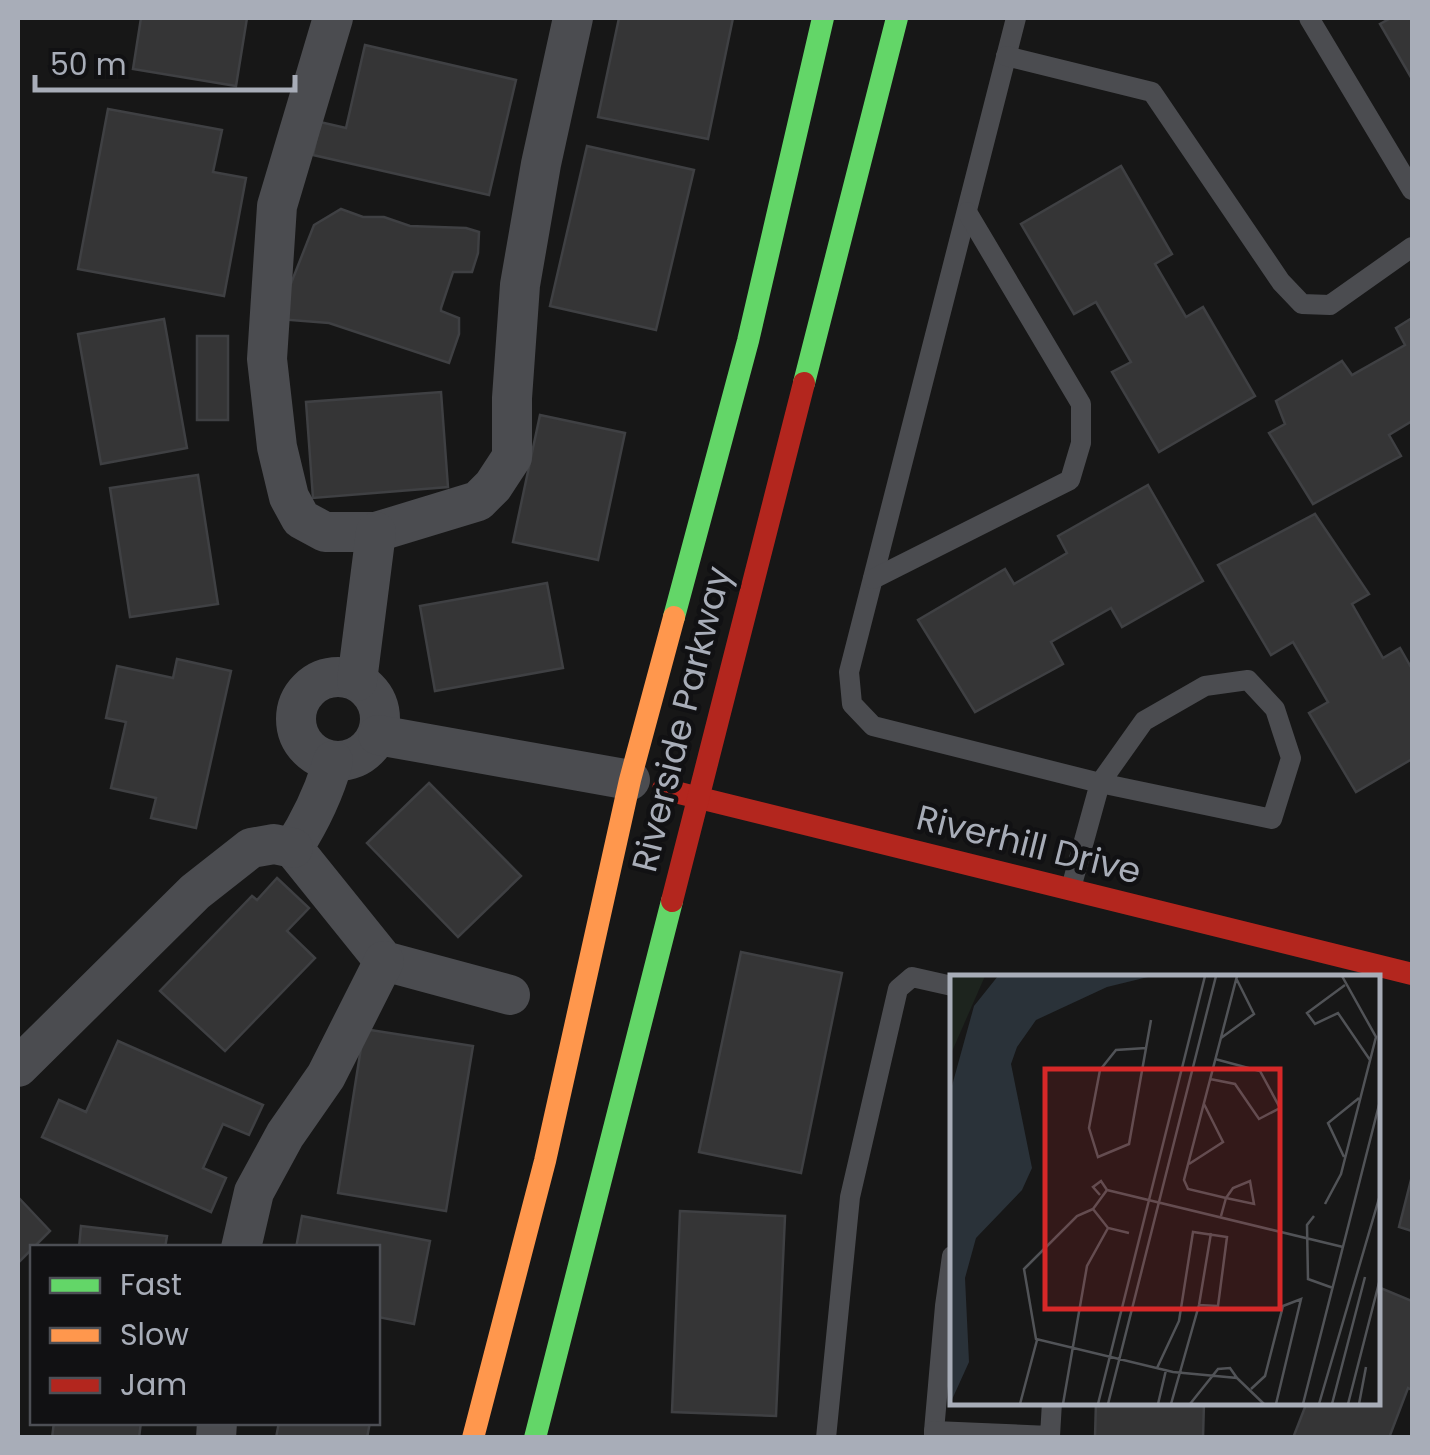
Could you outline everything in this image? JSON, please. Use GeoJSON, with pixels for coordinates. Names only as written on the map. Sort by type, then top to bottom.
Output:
{"type":"FeatureCollection","features":[{"type":"Feature","properties":{"kind":"street"},"geometry":{"type":"LineString","coordinates":[[333,18],[277,206],[266,359],[277,447],[289,496],[301,518],[325,532],[376,532],[478,500],[493,486],[512,456],[520,284],[540,164],[573,18]]}},
{"type":"Feature","properties":{"kind":"street","name":"Riverside Parkway"},"geometry":{"type":"LineString","coordinates":[[473,1438],[545,1161],[630,780],[748,341],[823,18]]}},
{"type":"Feature","properties":{"kind":"street","name":"Riverside Parkway"},"geometry":{"type":"LineString","coordinates":[[536,1438],[897,18]]}},
{"type":"Feature","properties":{"kind":"street"},"geometry":{"type":"LineString","coordinates":[[357,681],[376,532]]}},
{"type":"Feature","properties":{"kind":"street"},"geometry":{"type":"LineString","coordinates":[[325,678],[357,681],[370,690],[378,704],[378,734],[360,756],[347,761],[317,756],[304,746],[297,731],[295,715],[300,699],[310,686],[325,678]]}},
{"type":"Feature","properties":{"kind":"street"},"geometry":{"type":"LineString","coordinates":[[378,734],[630,780]]}},
{"type":"Feature","properties":{"kind":"street"},"geometry":{"type":"LineString","coordinates":[[292,848],[312,819],[333,761]]}},
{"type":"Feature","properties":{"kind":"street","name":"Riverhill Drive"},"geometry":{"type":"LineString","coordinates":[[630,780],[1412,974]]}},
{"type":"Feature","properties":{"kind":"street"},"geometry":{"type":"LineString","coordinates":[[18,1067],[195,892],[251,848],[274,844],[292,848],[384,961],[510,995]]}},
{"type":"Feature","properties":{"kind":"street"},"geometry":{"type":"LineString","coordinates":[[242,1245],[254,1192],[285,1135],[326,1076],[384,961]]}},
{"type":"Feature","properties":{"kind":"lane"},"geometry":{"type":"LineString","coordinates":[[1016,18],[849,672],[852,704],[873,726],[1100,783],[1272,819],[1291,758],[1275,709],[1248,680],[1205,686],[1144,721],[1100,783],[1070,890]]}},
{"type":"Feature","properties":{"kind":"lane"},"geometry":{"type":"LineString","coordinates":[[1309,18],[1412,190]]}},
{"type":"Feature","properties":{"kind":"lane"},"geometry":{"type":"LineString","coordinates":[[1006,56],[1152,92],[1280,282],[1302,304],[1330,306],[1412,247]]}},
{"type":"Feature","properties":{"kind":"lane"},"geometry":{"type":"LineString","coordinates":[[873,579],[1070,480],[1082,443],[1082,404],[966,212]]}},
{"type":"Feature","properties":{"kind":"lane"},"geometry":{"type":"LineString","coordinates":[[826,1438],[850,1197],[898,989],[912,977],[950,986]]}},
{"type":"Feature","properties":{"kind":"lane"},"geometry":{"type":"LineString","coordinates":[[950,1268],[934,1434],[1050,1436],[1052,1405]]}},
{"type":"Feature","properties":{"kind":"building"},"geometry":{"type":"Polygon","coordinates":[[[141,18],[247,18],[236,86],[133,69],[141,18]]]}},
{"type":"Feature","properties":{"kind":"building"},"geometry":{"type":"Polygon","coordinates":[[[619,18],[733,18],[708,139],[598,117],[619,18]]]}},
{"type":"Feature","properties":{"kind":"building"},"geometry":{"type":"Polygon","coordinates":[[[1391,18],[1412,18],[1412,79],[1380,24],[1391,18]]]}},
{"type":"Feature","properties":{"kind":"building"},"geometry":{"type":"Polygon","coordinates":[[[365,45],[516,80],[489,195],[313,155],[320,122],[346,128],[365,45]]]}},
{"type":"Feature","properties":{"kind":"building"},"geometry":{"type":"Polygon","coordinates":[[[108,109],[222,130],[213,172],[246,178],[224,296],[78,269],[108,109]]]}},
{"type":"Feature","properties":{"kind":"building"},"geometry":{"type":"Polygon","coordinates":[[[587,146],[694,170],[656,330],[550,306],[587,146]]]}},
{"type":"Feature","properties":{"kind":"building"},"geometry":{"type":"Polygon","coordinates":[[[1121,166],[1172,254],[1155,264],[1186,317],[1203,307],[1255,396],[1159,452],[1112,372],[1131,362],[1096,302],[1074,314],[1021,224],[1121,166]]]}},
{"type":"Feature","properties":{"kind":"building"},"geometry":{"type":"Polygon","coordinates":[[[341,209],[410,226],[479,232],[472,272],[453,272],[441,308],[459,318],[459,334],[449,363],[329,323],[277,319],[314,225],[341,209]]]}},
{"type":"Feature","properties":{"kind":"building"},"geometry":{"type":"Polygon","coordinates":[[[1412,318],[1412,421],[1389,435],[1401,456],[1313,504],[1269,433],[1285,424],[1276,401],[1342,361],[1352,375],[1405,345],[1396,328],[1412,318]]]}},
{"type":"Feature","properties":{"kind":"building"},"geometry":{"type":"Polygon","coordinates":[[[164,319],[187,448],[101,464],[78,334],[164,319]]]}},
{"type":"Feature","properties":{"kind":"building"},"geometry":{"type":"Polygon","coordinates":[[[197,336],[228,336],[228,420],[197,420],[197,336]]]}},
{"type":"Feature","properties":{"kind":"building"},"geometry":{"type":"Polygon","coordinates":[[[441,392],[448,487],[313,498],[306,402],[441,392]]]}},
{"type":"Feature","properties":{"kind":"building"},"geometry":{"type":"Polygon","coordinates":[[[540,415],[625,433],[598,560],[513,542],[540,415]]]}},
{"type":"Feature","properties":{"kind":"building"},"geometry":{"type":"Polygon","coordinates":[[[198,475],[218,604],[130,617],[110,488],[198,475]]]}},
{"type":"Feature","properties":{"kind":"building"},"geometry":{"type":"Polygon","coordinates":[[[1148,485],[1203,581],[1122,627],[1111,608],[1051,642],[1063,664],[975,712],[918,620],[1005,569],[1014,584],[1067,553],[1058,536],[1148,485]]]}},
{"type":"Feature","properties":{"kind":"building"},"geometry":{"type":"Polygon","coordinates":[[[1315,514],[1369,594],[1352,604],[1383,658],[1400,648],[1412,669],[1412,759],[1356,792],[1309,713],[1328,702],[1293,642],[1271,655],[1218,565],[1315,514]]]}},
{"type":"Feature","properties":{"kind":"building"},"geometry":{"type":"Polygon","coordinates":[[[547,583],[563,668],[435,691],[420,606],[547,583]]]}},
{"type":"Feature","properties":{"kind":"building"},"geometry":{"type":"Polygon","coordinates":[[[177,659],[231,671],[196,828],[151,818],[156,798],[111,788],[126,722],[106,718],[117,666],[173,678],[177,659]]]}},
{"type":"Feature","properties":{"kind":"building"},"geometry":{"type":"Polygon","coordinates":[[[429,783],[521,876],[458,937],[367,843],[429,783]]]}},
{"type":"Feature","properties":{"kind":"building"},"geometry":{"type":"Polygon","coordinates":[[[277,878],[309,908],[287,931],[315,958],[225,1051],[160,991],[252,896],[257,900],[277,878]]]}},
{"type":"Feature","properties":{"kind":"building"},"geometry":{"type":"Polygon","coordinates":[[[741,952],[842,973],[801,1173],[699,1152],[741,952]]]}},
{"type":"Feature","properties":{"kind":"building"},"geometry":{"type":"Polygon","coordinates":[[[364,1029],[473,1046],[446,1211],[338,1193],[364,1029]]]}},
{"type":"Feature","properties":{"kind":"building"},"geometry":{"type":"Polygon","coordinates":[[[118,1041],[263,1105],[249,1135],[223,1124],[203,1168],[226,1178],[211,1212],[42,1137],[59,1100],[86,1112],[118,1041]]]}},
{"type":"Feature","properties":{"kind":"building"},"geometry":{"type":"Polygon","coordinates":[[[1412,1176],[1412,1231],[1399,1227],[1412,1176]]]}},
{"type":"Feature","properties":{"kind":"building"},"geometry":{"type":"Polygon","coordinates":[[[18,1197],[50,1231],[36,1245],[30,1245],[30,1251],[18,1263],[18,1197]]]}},
{"type":"Feature","properties":{"kind":"building"},"geometry":{"type":"Polygon","coordinates":[[[680,1211],[785,1216],[776,1416],[672,1412],[680,1211]]]}},
{"type":"Feature","properties":{"kind":"building"},"geometry":{"type":"Polygon","coordinates":[[[302,1216],[430,1241],[414,1324],[380,1317],[380,1245],[297,1245],[302,1216]]]}},
{"type":"Feature","properties":{"kind":"building"},"geometry":{"type":"Polygon","coordinates":[[[81,1226],[167,1236],[166,1245],[79,1245],[81,1226]]]}},
{"type":"Feature","properties":{"kind":"building"},"geometry":{"type":"Polygon","coordinates":[[[1380,1288],[1412,1301],[1412,1390],[1408,1388],[1389,1438],[1293,1438],[1306,1405],[1380,1405],[1380,1288]]]}},
{"type":"Feature","properties":{"kind":"building"},"geometry":{"type":"Polygon","coordinates":[[[1096,1405],[1204,1405],[1203,1438],[1095,1438],[1096,1405]]]}},
{"type":"Feature","properties":{"kind":"building"},"geometry":{"type":"Polygon","coordinates":[[[54,1425],[141,1425],[139,1438],[52,1438],[54,1425]]]}},
{"type":"Feature","properties":{"kind":"building"},"geometry":{"type":"Polygon","coordinates":[[[278,1425],[369,1425],[367,1438],[276,1438],[278,1425]]]}},
{"type":"Feature","properties":{"kind":"traffic: fast"},"geometry":{"type":"LineString","coordinates":[[674,617],[748,341],[823,18]]}},
{"type":"Feature","properties":{"kind":"traffic: fast"},"geometry":{"type":"LineString","coordinates":[[804,383],[897,18]]}},
{"type":"Feature","properties":{"kind":"traffic: fast"},"geometry":{"type":"LineString","coordinates":[[535,1438],[672,901]]}},
{"type":"Feature","properties":{"kind":"traffic: slow"},"geometry":{"type":"LineString","coordinates":[[473,1438],[545,1161],[630,780],[674,617]]}},
{"type":"Feature","properties":{"kind":"traffic: jam"},"geometry":{"type":"LineString","coordinates":[[672,901],[804,383]]}},
{"type":"Feature","properties":{"kind":"traffic: jam"},"geometry":{"type":"LineString","coordinates":[[663,789],[1412,974]]}}]}
